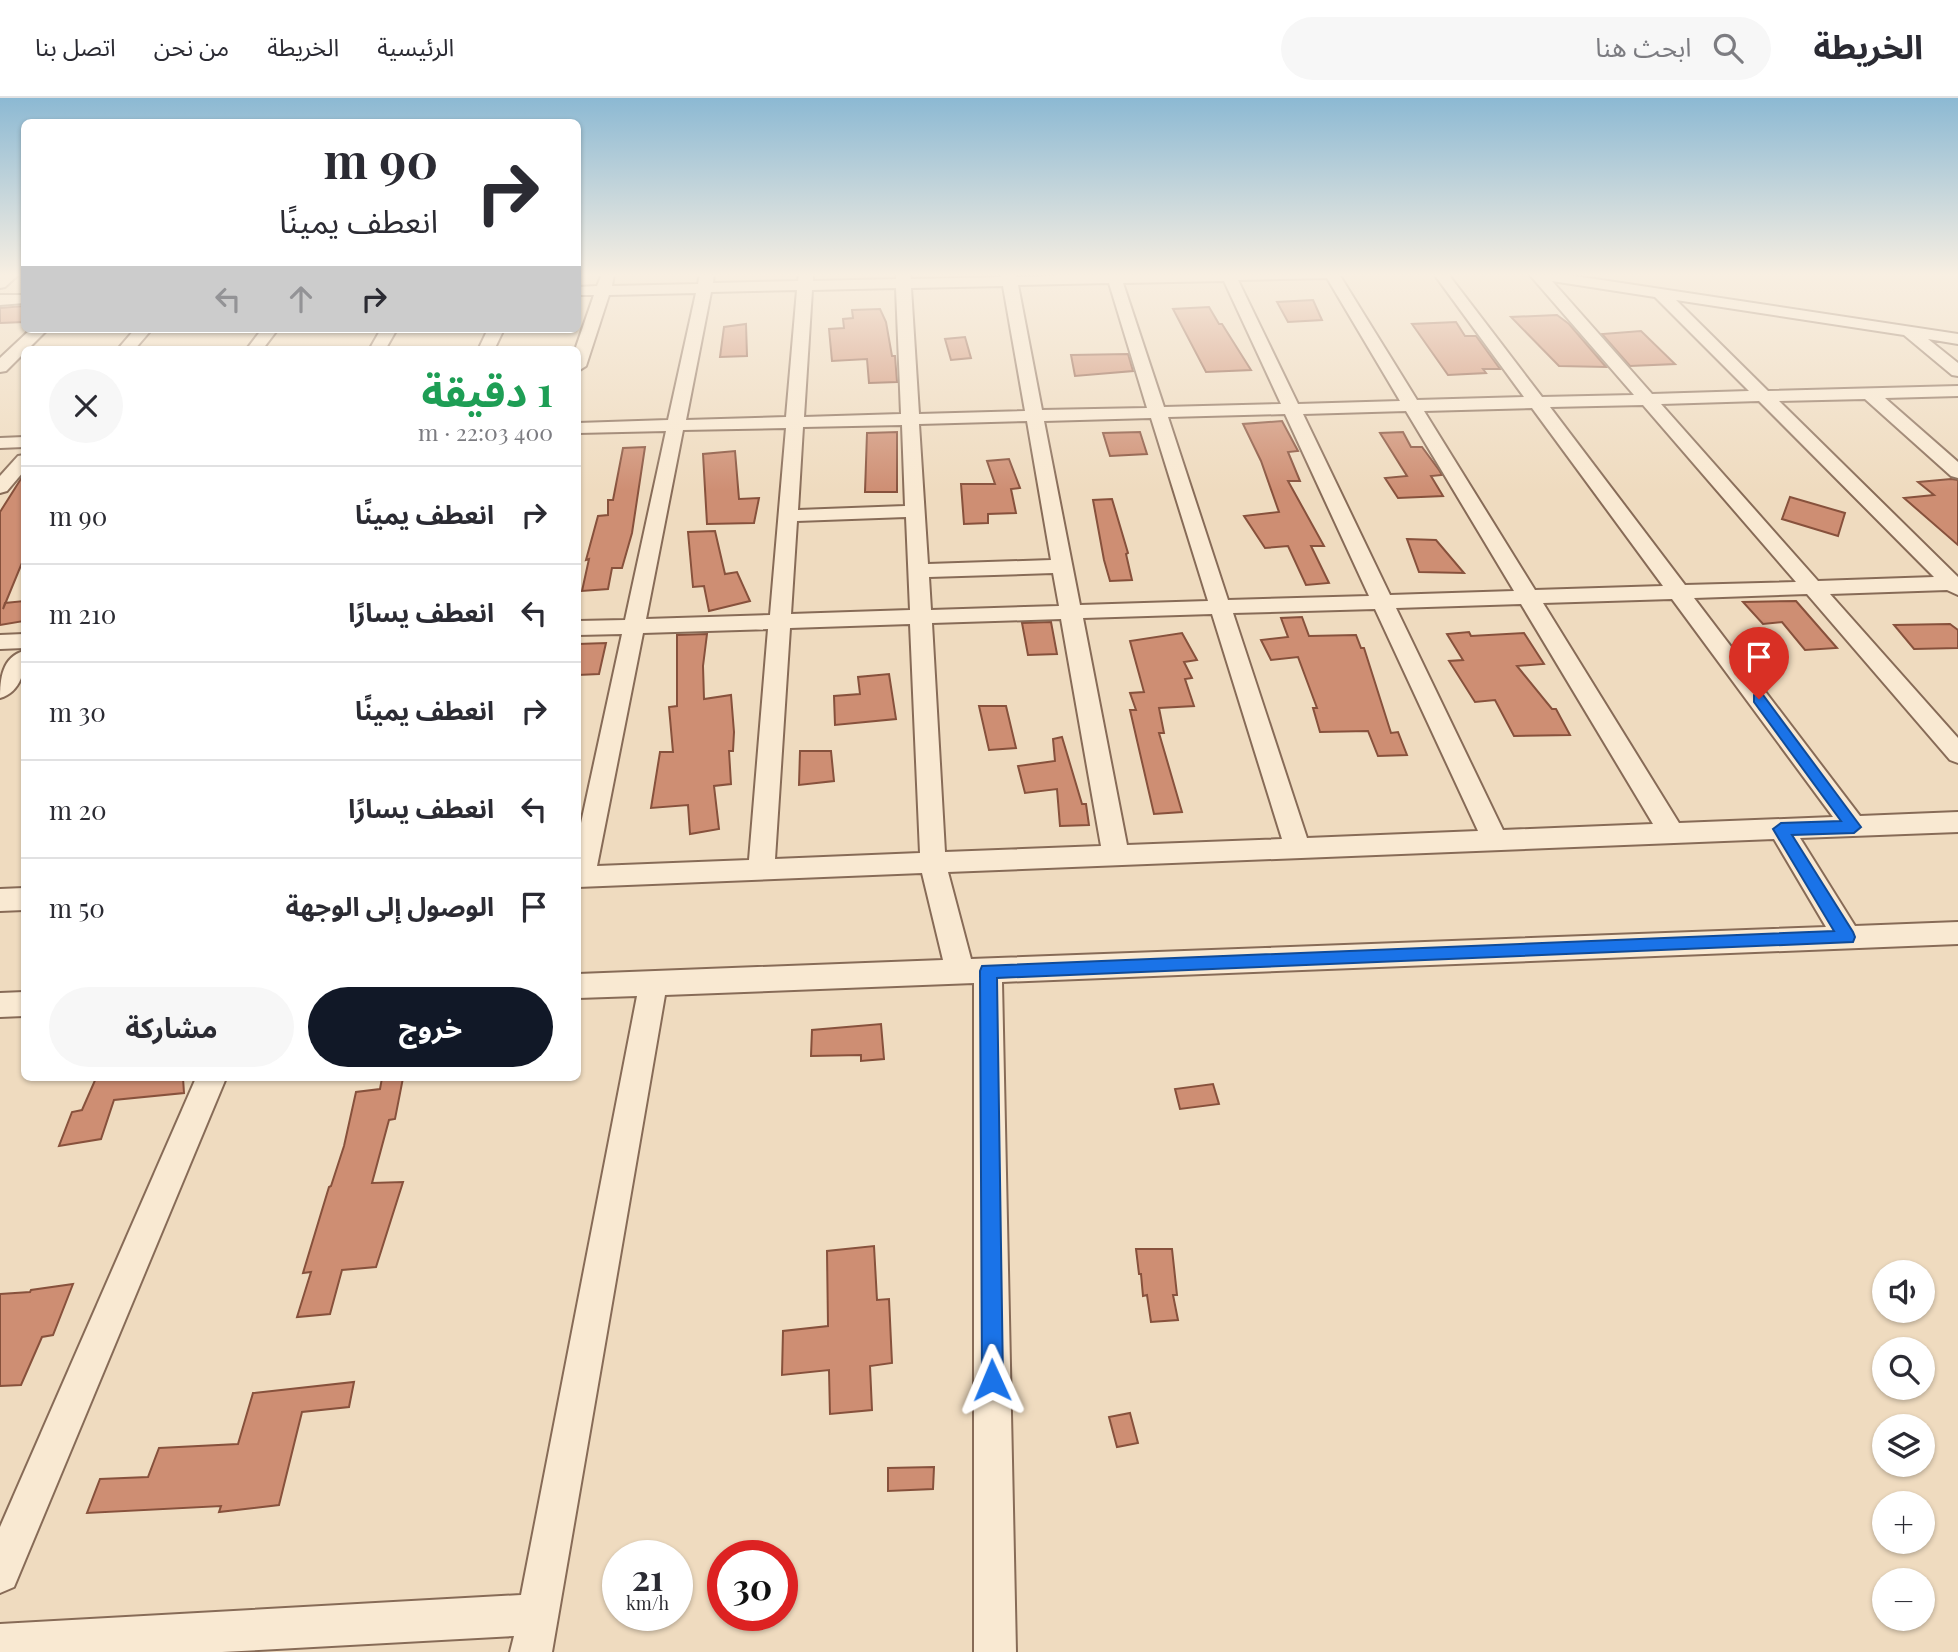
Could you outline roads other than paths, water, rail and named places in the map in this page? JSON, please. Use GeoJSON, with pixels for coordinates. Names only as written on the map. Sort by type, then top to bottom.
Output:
{"type":"FeatureCollection","features":[{"type":"Feature","properties":{"kind":"street"},"geometry":{"type":"LineString","coordinates":[[0,367],[21,347]]}},
{"type":"Feature","properties":{"kind":"street"},"geometry":{"type":"LineString","coordinates":[[581,872],[692,347]]}},
{"type":"Feature","properties":{"kind":"street"},"geometry":{"type":"LineString","coordinates":[[761,870],[801,347]]}},
{"type":"Feature","properties":{"kind":"street"},"geometry":{"type":"LineString","coordinates":[[907,347],[933,863],[974,972],[995,1652]]}},
{"type":"Feature","properties":{"kind":"street"},"geometry":{"type":"LineString","coordinates":[[1022,347],[1116,856]]}},
{"type":"Feature","properties":{"kind":"street"},"geometry":{"type":"LineString","coordinates":[[1137,347],[1298,849]]}},
{"type":"Feature","properties":{"kind":"street"},"geometry":{"type":"LineString","coordinates":[[1262,347],[1495,841]]}},
{"type":"Feature","properties":{"kind":"street"},"geometry":{"type":"LineString","coordinates":[[1377,347],[1672,834]]}},
{"type":"Feature","properties":{"kind":"street"},"geometry":{"type":"LineString","coordinates":[[1495,347],[1854,827]]}},
{"type":"Feature","properties":{"kind":"street"},"geometry":{"type":"LineString","coordinates":[[1601,347],[1958,754]]}},
{"type":"Feature","properties":{"kind":"street"},"geometry":{"type":"LineString","coordinates":[[1714,347],[1956,585]]}},
{"type":"Feature","properties":{"kind":"street"},"geometry":{"type":"LineString","coordinates":[[1927,347],[1958,371]]}},
{"type":"Feature","properties":{"kind":"street"},"geometry":{"type":"LineString","coordinates":[[581,428],[1958,391]]}},
{"type":"Feature","properties":{"kind":"street"},"geometry":{"type":"LineString","coordinates":[[1870,394],[1958,472]]}},
{"type":"Feature","properties":{"kind":"street"},"geometry":{"type":"LineString","coordinates":[[0,443],[21,442]]}},
{"type":"Feature","properties":{"kind":"street"},"geometry":{"type":"LineString","coordinates":[[0,487],[21,463]]}},
{"type":"Feature","properties":{"kind":"street"},"geometry":{"type":"LineString","coordinates":[[788,516],[916,511]]}},
{"type":"Feature","properties":{"kind":"street"},"geometry":{"type":"LineString","coordinates":[[919,571],[1063,566]]}},
{"type":"Feature","properties":{"kind":"street"},"geometry":{"type":"LineString","coordinates":[[581,628],[1956,585]]}},
{"type":"Feature","properties":{"kind":"street"},"geometry":{"type":"LineString","coordinates":[[0,642],[21,641]]}},
{"type":"Feature","properties":{"kind":"street"},"geometry":{"type":"LineString","coordinates":[[0,690],[21,661]]}},
{"type":"Feature","properties":{"kind":"street"},"geometry":{"type":"LineString","coordinates":[[581,877],[1958,822]]}},
{"type":"Feature","properties":{"kind":"street"},"geometry":{"type":"LineString","coordinates":[[1781,829],[1847,937]]}},
{"type":"Feature","properties":{"kind":"street"},"geometry":{"type":"LineString","coordinates":[[0,900],[21,899]]}},
{"type":"Feature","properties":{"kind":"street"},"geometry":{"type":"LineString","coordinates":[[581,986],[1958,933]]}},
{"type":"Feature","properties":{"kind":"street"},"geometry":{"type":"LineString","coordinates":[[0,1644],[534,1633],[653,984]]}},
{"type":"Feature","properties":{"kind":"street"},"geometry":{"type":"LineString","coordinates":[[0,1005],[21,1004]]}},
{"type":"Feature","properties":{"kind":"street"},"geometry":{"type":"LineString","coordinates":[[0,1573],[210,1081]]}}]}
